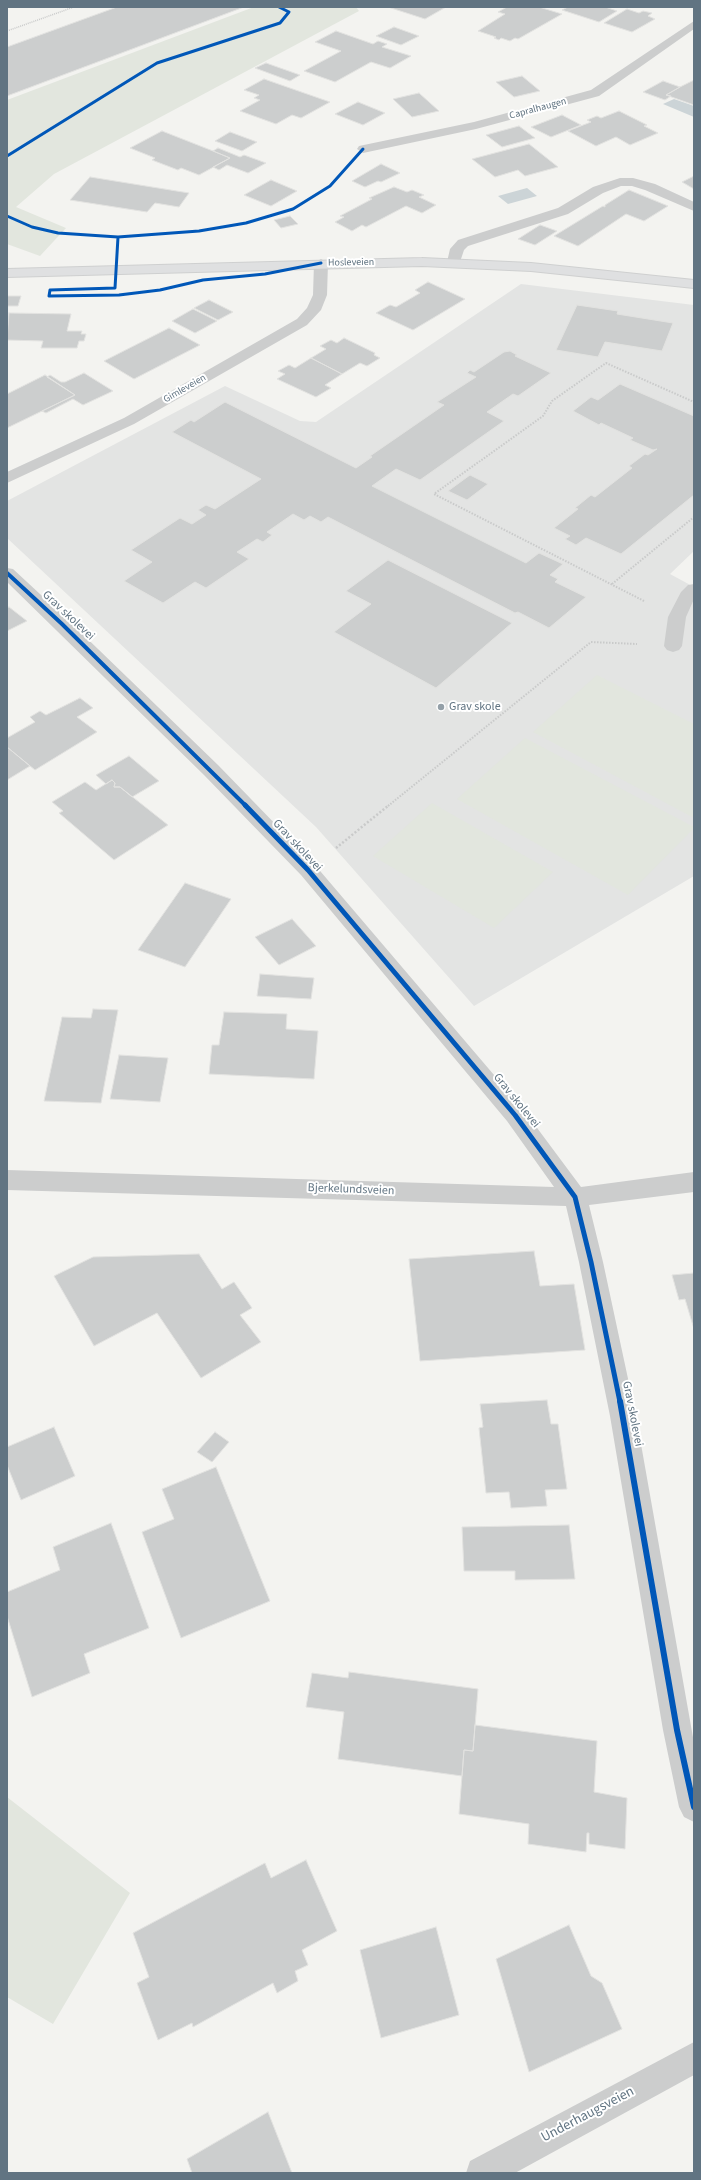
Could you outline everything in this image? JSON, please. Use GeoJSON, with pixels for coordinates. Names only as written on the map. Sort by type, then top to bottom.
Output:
{"type":"FeatureCollection","features":[{"type":"Feature","properties":{"kind":"main road","name":"Hosleveien"},"geometry":{"type":"LineString","coordinates":[[7,273],[321,263],[454,262],[554,269],[694,284]]}},
{"type":"Feature","properties":{"kind":"street","name":"Capralhaugen"},"geometry":{"type":"LineString","coordinates":[[362,149],[476,125],[595,93],[694,24]]}},
{"type":"Feature","properties":{"kind":"street"},"geometry":{"type":"LineString","coordinates":[[454,262],[457,249],[463,243],[563,211],[598,190],[620,182],[633,182],[650,187],[694,207]]}},
{"type":"Feature","properties":{"kind":"street","name":"Gimleveien"},"geometry":{"type":"LineString","coordinates":[[7,478],[130,421],[302,322],[314,310],[320,295],[321,263]]}},
{"type":"Feature","properties":{"kind":"street","name":"Grav skolevei"},"geometry":{"type":"LineString","coordinates":[[7,573],[62,624],[206,764],[308,870],[516,1115],[575,1197],[591,1262],[623,1416],[677,1730],[694,1807]]}},
{"type":"Feature","properties":{"kind":"street"},"geometry":{"type":"LineString","coordinates":[[673,646],[677,617],[688,596],[694,589]]}},
{"type":"Feature","properties":{"kind":"street","name":"Bjerkelundsveien"},"geometry":{"type":"LineString","coordinates":[[7,1180],[575,1197],[694,1182]]}},
{"type":"Feature","properties":{"kind":"street","name":"Underhaugsveien"},"geometry":{"type":"LineString","coordinates":[[482,2173],[694,2058]]}},
{"type":"Feature","properties":{"kind":"path"},"geometry":{"type":"LineString","coordinates":[[7,31],[74,7]]}},
{"type":"Feature","properties":{"kind":"path"},"geometry":{"type":"LineString","coordinates":[[677,617],[434,494],[543,416],[552,401],[606,364],[694,402]]}},
{"type":"Feature","properties":{"kind":"path"},"geometry":{"type":"LineString","coordinates":[[612,584],[694,517]]}},
{"type":"Feature","properties":{"kind":"path"},"geometry":{"type":"LineString","coordinates":[[308,870],[591,642],[673,646]]}},
{"type":"Feature","properties":{"kind":"shaded area"},"geometry":{"type":"Polygon","coordinates":[[[254,7],[356,7],[359,11],[54,174],[16,207],[66,228],[40,256],[7,244],[7,100],[254,7]]]}},
{"type":"Feature","properties":{"kind":"shaded area"},"geometry":{"type":"Polygon","coordinates":[[[674,99],[694,106],[694,117],[663,104],[674,99]]]}},
{"type":"Feature","properties":{"kind":"shaded area"},"geometry":{"type":"Polygon","coordinates":[[[527,188],[537,196],[508,204],[498,196],[527,188]]]}},
{"type":"Feature","properties":{"kind":"shaded area","name":"Grav skole"},"geometry":{"type":"Polygon","coordinates":[[[521,284],[694,305],[694,551],[670,574],[694,587],[694,876],[474,1006],[316,827],[7,538],[7,501],[225,386],[300,421],[316,422],[521,284]]]}},
{"type":"Feature","properties":{"kind":"shaded area"},"geometry":{"type":"Polygon","coordinates":[[[597,675],[694,724],[694,818],[533,732],[597,675]]]}},
{"type":"Feature","properties":{"kind":"shaded area"},"geometry":{"type":"Polygon","coordinates":[[[525,738],[694,828],[628,895],[457,799],[525,738]]]}},
{"type":"Feature","properties":{"kind":"shaded area"},"geometry":{"type":"Polygon","coordinates":[[[432,803],[553,872],[494,928],[373,856],[432,803]]]}},
{"type":"Feature","properties":{"kind":"shaded area"},"geometry":{"type":"Polygon","coordinates":[[[7,1797],[130,1893],[53,2024],[7,1997],[7,1797]]]}},
{"type":"Feature","properties":{"kind":"building"},"geometry":{"type":"Polygon","coordinates":[[[117,7],[244,7],[7,96],[7,47],[117,7]]]}},
{"type":"Feature","properties":{"kind":"building"},"geometry":{"type":"Polygon","coordinates":[[[388,7],[446,7],[425,19],[388,7]]]}},
{"type":"Feature","properties":{"kind":"building"},"geometry":{"type":"Polygon","coordinates":[[[507,7],[539,7],[562,14],[518,39],[515,38],[510,41],[501,38],[499,40],[494,38],[496,37],[478,31],[505,14],[498,12],[507,7]]]}},
{"type":"Feature","properties":{"kind":"building"},"geometry":{"type":"Polygon","coordinates":[[[568,7],[605,7],[617,11],[599,22],[562,10],[568,7]]]}},
{"type":"Feature","properties":{"kind":"building"},"geometry":{"type":"Polygon","coordinates":[[[627,9],[639,13],[643,11],[652,13],[648,16],[655,19],[632,32],[604,23],[627,9]]]}},
{"type":"Feature","properties":{"kind":"building"},"geometry":{"type":"Polygon","coordinates":[[[394,27],[419,36],[401,45],[376,36],[394,27]]]}},
{"type":"Feature","properties":{"kind":"building"},"geometry":{"type":"Polygon","coordinates":[[[336,31],[373,44],[378,41],[387,44],[382,47],[411,56],[390,68],[371,62],[335,82],[304,71],[341,51],[315,42],[336,31]]]}},
{"type":"Feature","properties":{"kind":"building"},"geometry":{"type":"Polygon","coordinates":[[[266,63],[300,75],[290,81],[255,68],[266,63]]]}},
{"type":"Feature","properties":{"kind":"building"},"geometry":{"type":"Polygon","coordinates":[[[522,76],[540,91],[514,97],[496,82],[522,76]]]}},
{"type":"Feature","properties":{"kind":"building"},"geometry":{"type":"Polygon","coordinates":[[[264,79],[330,102],[301,118],[292,115],[276,124],[240,111],[260,100],[254,98],[259,95],[244,90],[264,79]]]}},
{"type":"Feature","properties":{"kind":"building"},"geometry":{"type":"Polygon","coordinates":[[[694,80],[694,105],[666,95],[680,87],[694,80]]]}},
{"type":"Feature","properties":{"kind":"building"},"geometry":{"type":"Polygon","coordinates":[[[663,81],[680,87],[666,95],[671,96],[665,100],[643,92],[663,81]]]}},
{"type":"Feature","properties":{"kind":"building"},"geometry":{"type":"Polygon","coordinates":[[[419,93],[439,111],[412,117],[393,99],[419,93]]]}},
{"type":"Feature","properties":{"kind":"building"},"geometry":{"type":"Polygon","coordinates":[[[358,102],[385,113],[363,125],[335,114],[358,102]]]}},
{"type":"Feature","properties":{"kind":"building"},"geometry":{"type":"Polygon","coordinates":[[[619,111],[647,125],[644,126],[658,133],[630,145],[616,137],[596,146],[568,131],[591,122],[587,120],[597,116],[601,118],[619,111]]]}},
{"type":"Feature","properties":{"kind":"building"},"geometry":{"type":"Polygon","coordinates":[[[562,115],[581,125],[551,137],[531,127],[562,115]]]}},
{"type":"Feature","properties":{"kind":"building"},"geometry":{"type":"Polygon","coordinates":[[[519,126],[535,138],[502,147],[486,135],[519,126]]]}},
{"type":"Feature","properties":{"kind":"building"},"geometry":{"type":"Polygon","coordinates":[[[162,131],[230,158],[199,175],[181,168],[178,170],[152,160],[155,158],[130,148],[162,131]]]}},
{"type":"Feature","properties":{"kind":"building"},"geometry":{"type":"Polygon","coordinates":[[[230,132],[257,142],[242,151],[215,141],[230,132]]]}},
{"type":"Feature","properties":{"kind":"building"},"geometry":{"type":"Polygon","coordinates":[[[529,144],[558,167],[525,176],[518,170],[495,177],[472,159],[529,144]]]}},
{"type":"Feature","properties":{"kind":"building"},"geometry":{"type":"Polygon","coordinates":[[[218,148],[240,157],[244,155],[266,163],[248,173],[227,165],[219,170],[213,167],[230,158],[213,151],[218,148]]]}},
{"type":"Feature","properties":{"kind":"building"},"geometry":{"type":"Polygon","coordinates":[[[381,164],[400,173],[381,182],[378,181],[365,187],[352,181],[381,164]]]}},
{"type":"Feature","properties":{"kind":"building"},"geometry":{"type":"Polygon","coordinates":[[[694,176],[694,189],[682,182],[694,176]]]}},
{"type":"Feature","properties":{"kind":"building"},"geometry":{"type":"Polygon","coordinates":[[[90,177],[189,193],[179,207],[155,203],[147,212],[70,200],[90,177]]]}},
{"type":"Feature","properties":{"kind":"building"},"geometry":{"type":"Polygon","coordinates":[[[271,180],[297,191],[271,206],[244,195],[271,180]]]}},
{"type":"Feature","properties":{"kind":"building"},"geometry":{"type":"Polygon","coordinates":[[[394,187],[407,192],[412,190],[424,195],[419,197],[436,205],[422,213],[406,206],[366,227],[362,225],[352,231],[335,222],[344,217],[340,216],[372,199],[369,198],[394,187]]]}},
{"type":"Feature","properties":{"kind":"building"},"geometry":{"type":"Polygon","coordinates":[[[629,190],[668,206],[644,221],[626,214],[578,246],[554,236],[603,206],[605,207],[605,205],[629,190]]]}},
{"type":"Feature","properties":{"kind":"building"},"geometry":{"type":"Polygon","coordinates":[[[290,216],[298,224],[281,228],[274,220],[290,216]]]}},
{"type":"Feature","properties":{"kind":"building"},"geometry":{"type":"Polygon","coordinates":[[[540,225],[557,231],[535,245],[518,239],[540,225]]]}},
{"type":"Feature","properties":{"kind":"building"},"geometry":{"type":"Polygon","coordinates":[[[428,282],[465,299],[413,330],[376,313],[390,305],[396,307],[420,293],[415,290],[428,282]]]}},
{"type":"Feature","properties":{"kind":"building"},"geometry":{"type":"Polygon","coordinates":[[[7,296],[21,296],[18,306],[7,306],[7,296]]]}},
{"type":"Feature","properties":{"kind":"building"},"geometry":{"type":"Polygon","coordinates":[[[209,300],[233,312],[218,320],[194,308],[209,300]]]}},
{"type":"Feature","properties":{"kind":"building"},"geometry":{"type":"Polygon","coordinates":[[[577,305],[618,311],[617,314],[673,323],[662,351],[605,342],[598,357],[556,350],[577,305]]]}},
{"type":"Feature","properties":{"kind":"building"},"geometry":{"type":"Polygon","coordinates":[[[193,309],[217,321],[195,333],[172,321],[193,309]]]}},
{"type":"Feature","properties":{"kind":"building"},"geometry":{"type":"Polygon","coordinates":[[[9,313],[71,314],[67,331],[82,331],[81,334],[86,334],[84,341],[79,341],[77,348],[41,348],[43,341],[7,340],[9,313]]]}},
{"type":"Feature","properties":{"kind":"building"},"geometry":{"type":"Polygon","coordinates":[[[169,328],[200,345],[134,379],[104,361],[169,328]]]}},
{"type":"Feature","properties":{"kind":"building"},"geometry":{"type":"Polygon","coordinates":[[[344,338],[375,353],[374,355],[380,358],[367,366],[360,363],[342,374],[311,358],[326,349],[320,346],[331,340],[337,343],[344,338]]]}},
{"type":"Feature","properties":{"kind":"building"},"geometry":{"type":"Polygon","coordinates":[[[510,351],[517,355],[515,356],[551,373],[518,396],[513,394],[487,412],[504,421],[420,480],[396,469],[372,486],[526,563],[539,553],[563,564],[550,575],[558,579],[555,582],[586,597],[549,628],[518,612],[515,613],[328,517],[321,522],[310,516],[304,520],[293,514],[267,532],[272,535],[263,542],[257,539],[237,552],[249,559],[206,588],[195,582],[163,603],[124,581],[152,562],[131,550],[180,518],[192,524],[206,515],[198,510],[206,505],[215,509],[261,479],[172,432],[191,420],[194,422],[225,402],[356,468],[372,457],[370,456],[444,405],[437,402],[476,377],[467,373],[470,370],[474,372],[504,352],[510,351]]]}},
{"type":"Feature","properties":{"kind":"building"},"geometry":{"type":"Polygon","coordinates":[[[311,358],[342,374],[325,385],[331,388],[316,397],[277,379],[285,374],[278,371],[289,365],[295,368],[311,358]]]}},
{"type":"Feature","properties":{"kind":"building"},"geometry":{"type":"Polygon","coordinates":[[[84,373],[113,391],[83,405],[73,399],[46,413],[42,411],[75,395],[47,377],[50,375],[61,382],[65,382],[84,373]]]}},
{"type":"Feature","properties":{"kind":"building"},"geometry":{"type":"Polygon","coordinates":[[[45,375],[75,395],[7,428],[7,394],[45,375]]]}},
{"type":"Feature","properties":{"kind":"building"},"geometry":{"type":"Polygon","coordinates":[[[620,384],[694,416],[694,495],[621,554],[586,538],[576,545],[565,539],[570,536],[554,528],[578,509],[575,508],[591,495],[595,497],[632,468],[629,466],[645,454],[648,455],[657,449],[653,450],[630,440],[633,438],[601,423],[599,425],[573,411],[591,397],[598,400],[620,384]]]}},
{"type":"Feature","properties":{"kind":"building"},"geometry":{"type":"Polygon","coordinates":[[[470,475],[488,484],[467,500],[448,491],[470,475]]]}},
{"type":"Feature","properties":{"kind":"building"},"geometry":{"type":"Polygon","coordinates":[[[388,560],[512,623],[436,688],[334,632],[371,604],[346,591],[388,560]]]}},
{"type":"Feature","properties":{"kind":"building"},"geometry":{"type":"Polygon","coordinates":[[[9,607],[27,621],[7,631],[7,608],[9,607]]]}},
{"type":"Feature","properties":{"kind":"building"},"geometry":{"type":"Polygon","coordinates":[[[80,698],[93,708],[77,717],[97,732],[35,770],[7,747],[7,738],[35,722],[30,717],[40,711],[46,715],[80,698]]]}},
{"type":"Feature","properties":{"kind":"building"},"geometry":{"type":"Polygon","coordinates":[[[7,747],[30,766],[7,780],[7,747]]]}},
{"type":"Feature","properties":{"kind":"building"},"geometry":{"type":"Polygon","coordinates":[[[129,756],[159,781],[132,797],[120,787],[114,787],[115,783],[112,780],[106,784],[96,775],[129,756]]]}},
{"type":"Feature","properties":{"kind":"building"},"geometry":{"type":"Polygon","coordinates":[[[112,780],[115,783],[114,787],[120,787],[168,825],[114,860],[59,813],[63,811],[52,802],[85,782],[96,790],[112,780]]]}},
{"type":"Feature","properties":{"kind":"building"},"geometry":{"type":"Polygon","coordinates":[[[185,883],[231,899],[185,967],[138,950],[185,883]]]}},
{"type":"Feature","properties":{"kind":"building"},"geometry":{"type":"Polygon","coordinates":[[[292,919],[316,946],[279,965],[255,937],[292,919]]]}},
{"type":"Feature","properties":{"kind":"building"},"geometry":{"type":"Polygon","coordinates":[[[260,974],[314,978],[311,999],[257,996],[260,974]]]}},
{"type":"Feature","properties":{"kind":"building"},"geometry":{"type":"Polygon","coordinates":[[[93,1009],[118,1010],[101,1103],[44,1101],[62,1017],[91,1018],[93,1009]]]}},
{"type":"Feature","properties":{"kind":"building"},"geometry":{"type":"Polygon","coordinates":[[[224,1012],[287,1014],[286,1029],[318,1031],[314,1079],[209,1074],[212,1045],[219,1045],[224,1012]]]}},
{"type":"Feature","properties":{"kind":"building"},"geometry":{"type":"Polygon","coordinates":[[[119,1055],[168,1058],[160,1102],[110,1099],[119,1055]]]}},
{"type":"Feature","properties":{"kind":"building"},"geometry":{"type":"Polygon","coordinates":[[[534,1251],[540,1286],[574,1284],[585,1350],[420,1361],[409,1259],[534,1251]]]}},
{"type":"Feature","properties":{"kind":"building"},"geometry":{"type":"Polygon","coordinates":[[[199,1254],[222,1289],[234,1282],[252,1308],[240,1315],[261,1342],[201,1378],[157,1313],[94,1346],[54,1276],[93,1257],[199,1254]]]}},
{"type":"Feature","properties":{"kind":"building"},"geometry":{"type":"Polygon","coordinates":[[[694,1273],[694,1329],[685,1299],[679,1300],[672,1275],[694,1273]]]}},
{"type":"Feature","properties":{"kind":"building"},"geometry":{"type":"Polygon","coordinates":[[[547,1400],[551,1424],[558,1424],[567,1489],[545,1490],[547,1506],[511,1508],[509,1492],[486,1493],[479,1428],[483,1427],[480,1404],[547,1400]]]}},
{"type":"Feature","properties":{"kind":"building"},"geometry":{"type":"Polygon","coordinates":[[[54,1427],[75,1476],[21,1500],[7,1465],[7,1447],[54,1427]]]}},
{"type":"Feature","properties":{"kind":"building"},"geometry":{"type":"Polygon","coordinates":[[[215,1432],[229,1442],[212,1462],[197,1452],[215,1432]]]}},
{"type":"Feature","properties":{"kind":"building"},"geometry":{"type":"Polygon","coordinates":[[[216,1467],[270,1601],[181,1638],[142,1532],[174,1519],[162,1489],[216,1467]]]}},
{"type":"Feature","properties":{"kind":"building"},"geometry":{"type":"Polygon","coordinates":[[[111,1523],[149,1628],[84,1654],[90,1673],[32,1697],[7,1616],[7,1592],[60,1570],[53,1547],[111,1523]]]}},
{"type":"Feature","properties":{"kind":"building"},"geometry":{"type":"Polygon","coordinates":[[[569,1525],[575,1579],[515,1580],[515,1571],[464,1571],[462,1527],[569,1525]]]}},
{"type":"Feature","properties":{"kind":"building"},"geometry":{"type":"Polygon","coordinates":[[[349,1672],[478,1689],[473,1751],[464,1750],[462,1776],[338,1759],[344,1712],[306,1707],[312,1673],[348,1678],[349,1672]]]}},
{"type":"Feature","properties":{"kind":"building"},"geometry":{"type":"Polygon","coordinates":[[[475,1725],[597,1741],[594,1792],[627,1798],[625,1849],[589,1844],[589,1833],[587,1833],[586,1852],[528,1844],[529,1824],[459,1814],[464,1750],[473,1751],[475,1725]]]}},
{"type":"Feature","properties":{"kind":"building"},"geometry":{"type":"Polygon","coordinates":[[[306,1860],[337,1931],[302,1950],[308,1965],[295,1971],[298,1981],[277,1993],[273,1983],[193,2027],[192,2023],[158,2040],[137,1983],[149,1977],[133,1933],[265,1863],[271,1878],[306,1860]]]}},
{"type":"Feature","properties":{"kind":"building"},"geometry":{"type":"Polygon","coordinates":[[[569,1925],[591,1976],[602,1983],[622,2029],[529,2072],[496,1959],[569,1925]]]}},
{"type":"Feature","properties":{"kind":"building"},"geometry":{"type":"Polygon","coordinates":[[[436,1927],[459,2015],[381,2038],[360,1950],[436,1927]]]}},
{"type":"Feature","properties":{"kind":"building"},"geometry":{"type":"Polygon","coordinates":[[[268,2112],[292,2173],[192,2173],[187,2159],[268,2112]]]}},
{"type":"Feature","properties":{"kind":"cycle path"},"geometry":{"type":"LineString","coordinates":[[7,156],[157,63],[280,23],[289,12],[279,7]]}},
{"type":"Feature","properties":{"kind":"cycle path"},"geometry":{"type":"LineString","coordinates":[[7,216],[32,227],[58,233],[118,237],[199,231],[246,223],[293,209],[330,186],[363,149]]}},
{"type":"Feature","properties":{"kind":"cycle path"},"geometry":{"type":"LineString","coordinates":[[118,237],[115,288],[50,290],[49,296],[119,295],[160,290],[203,280],[265,274],[321,263]]}},
{"type":"Feature","properties":{"kind":"cycle path"},"geometry":{"type":"LineString","coordinates":[[7,573],[62,624],[211,770],[308,870],[515,1115],[575,1197],[591,1262],[623,1416],[677,1730],[694,1807]]}},
{"type":"Feature","properties":{"kind":"place","name":"Grav skole"},"geometry":{"type":"Point","coordinates":[441,707]}}]}
